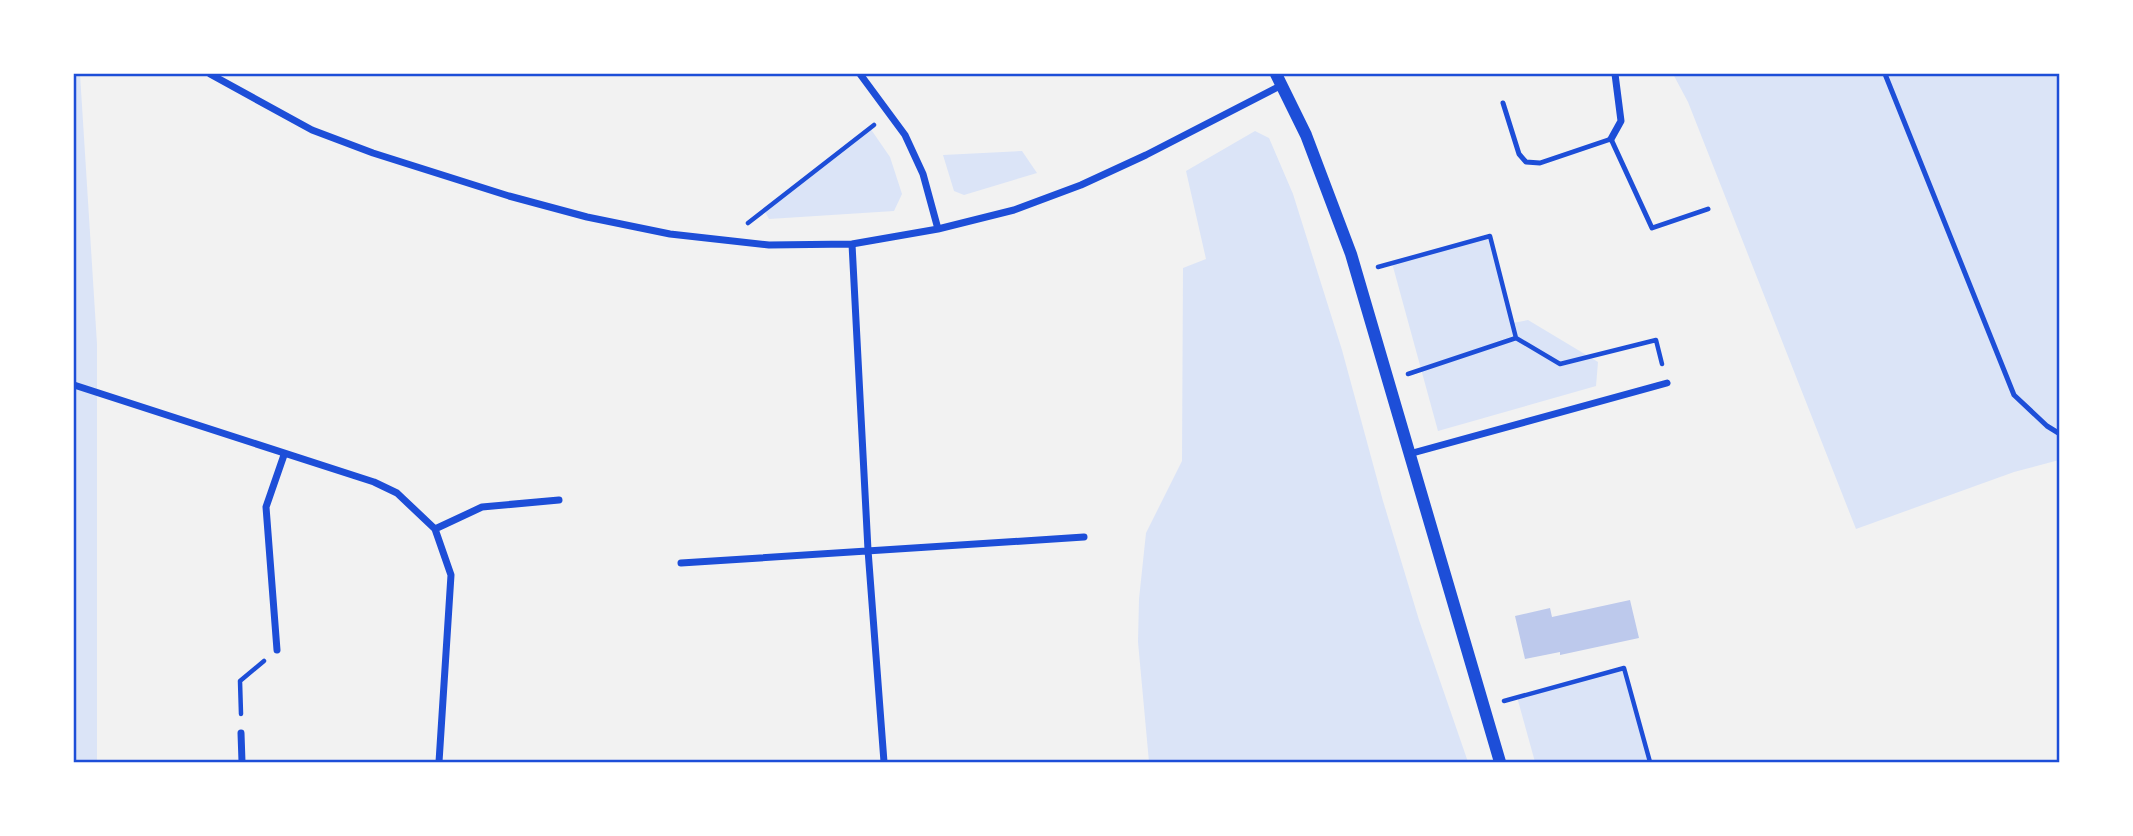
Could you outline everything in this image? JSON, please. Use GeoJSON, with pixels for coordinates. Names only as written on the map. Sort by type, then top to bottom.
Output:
{"type":"FeatureCollection","features":[{"type":"Feature","properties":{"kind":"street"},"geometry":{"type":"LineString","coordinates":[[210,74],[312,130],[385,157],[509,196],[587,217],[670,234],[769,245],[852,244],[938,229],[1014,210],[1082,185],[1146,155],[1279,79],[1319,166],[1357,272],[1500,762]]}},
{"type":"Feature","properties":{"kind":"street"},"geometry":{"type":"LineString","coordinates":[[860,74],[905,135],[923,174],[938,229]]}},
{"type":"Feature","properties":{"kind":"street"},"geometry":{"type":"LineString","coordinates":[[1611,139],[1621,121],[1615,74]]}},
{"type":"Feature","properties":{"kind":"street"},"geometry":{"type":"LineString","coordinates":[[852,244],[868,550],[884,762]]}},
{"type":"Feature","properties":{"kind":"street"},"geometry":{"type":"LineString","coordinates":[[1409,454],[1667,383]]}},
{"type":"Feature","properties":{"kind":"street"},"geometry":{"type":"LineString","coordinates":[[74,385],[374,482],[397,492],[435,529],[451,575],[439,762]]}},
{"type":"Feature","properties":{"kind":"street"},"geometry":{"type":"LineString","coordinates":[[277,650],[266,507],[284,454]]}},
{"type":"Feature","properties":{"kind":"street"},"geometry":{"type":"LineString","coordinates":[[435,529],[482,507],[559,500]]}},
{"type":"Feature","properties":{"kind":"street"},"geometry":{"type":"LineString","coordinates":[[681,563],[1084,537]]}},
{"type":"Feature","properties":{"kind":"street"},"geometry":{"type":"LineString","coordinates":[[241,733],[242,762]]}},
{"type":"Feature","properties":{"kind":"lane"},"geometry":{"type":"LineString","coordinates":[[1885,74],[2014,395],[2047,426],[2060,434]]}},
{"type":"Feature","properties":{"kind":"lane"},"geometry":{"type":"LineString","coordinates":[[1503,103],[1519,154],[1527,162],[1540,163],[1611,139],[1652,228],[1708,209]]}},
{"type":"Feature","properties":{"kind":"path"},"geometry":{"type":"LineString","coordinates":[[725,240],[889,113]]}},
{"type":"Feature","properties":{"kind":"path"},"geometry":{"type":"LineString","coordinates":[[1357,272],[1490,236],[1516,338],[1560,364],[1656,340],[1667,383]]}},
{"type":"Feature","properties":{"kind":"path"},"geometry":{"type":"LineString","coordinates":[[1388,380],[1516,338]]}},
{"type":"Feature","properties":{"kind":"path"},"geometry":{"type":"LineString","coordinates":[[241,733],[240,681],[277,650]]}},
{"type":"Feature","properties":{"kind":"path"},"geometry":{"type":"LineString","coordinates":[[1483,707],[1624,668],[1650,762]]}},
{"type":"Feature","properties":{"kind":"shaded area"},"geometry":{"type":"Polygon","coordinates":[[[74,74],[80,74],[97,344],[97,762],[74,762],[74,74]]]}},
{"type":"Feature","properties":{"kind":"shaded area"},"geometry":{"type":"Polygon","coordinates":[[[1673,74],[2059,74],[2059,460],[2014,472],[1856,529],[1688,102],[1673,74]]]}},
{"type":"Feature","properties":{"kind":"shaded area"},"geometry":{"type":"Polygon","coordinates":[[[870,128],[890,157],[902,194],[894,211],[769,219],[764,210],[870,128]]]}},
{"type":"Feature","properties":{"kind":"shaded area"},"geometry":{"type":"Polygon","coordinates":[[[1255,131],[1269,138],[1293,194],[1342,350],[1419,620],[1468,762],[1149,762],[1138,642],[1139,599],[1146,533],[1182,461],[1183,268],[1206,259],[1186,171],[1255,131]]]}},
{"type":"Feature","properties":{"kind":"shaded area"},"geometry":{"type":"Polygon","coordinates":[[[1022,151],[1037,173],[964,195],[954,191],[943,155],[1022,151]]]}},
{"type":"Feature","properties":{"kind":"shaded area"},"geometry":{"type":"Polygon","coordinates":[[[1490,236],[1513,323],[1528,320],[1598,362],[1596,386],[1438,431],[1392,263],[1490,236]]]}},
{"type":"Feature","properties":{"kind":"shaded area"},"geometry":{"type":"Polygon","coordinates":[[[1624,668],[1650,762],[1535,762],[1517,697],[1624,668]]]}},
{"type":"Feature","properties":{"kind":"building"},"geometry":{"type":"Polygon","coordinates":[[[1630,600],[1639,638],[1560,655],[1560,652],[1525,659],[1515,616],[1550,608],[1552,617],[1630,600]]]}}]}
